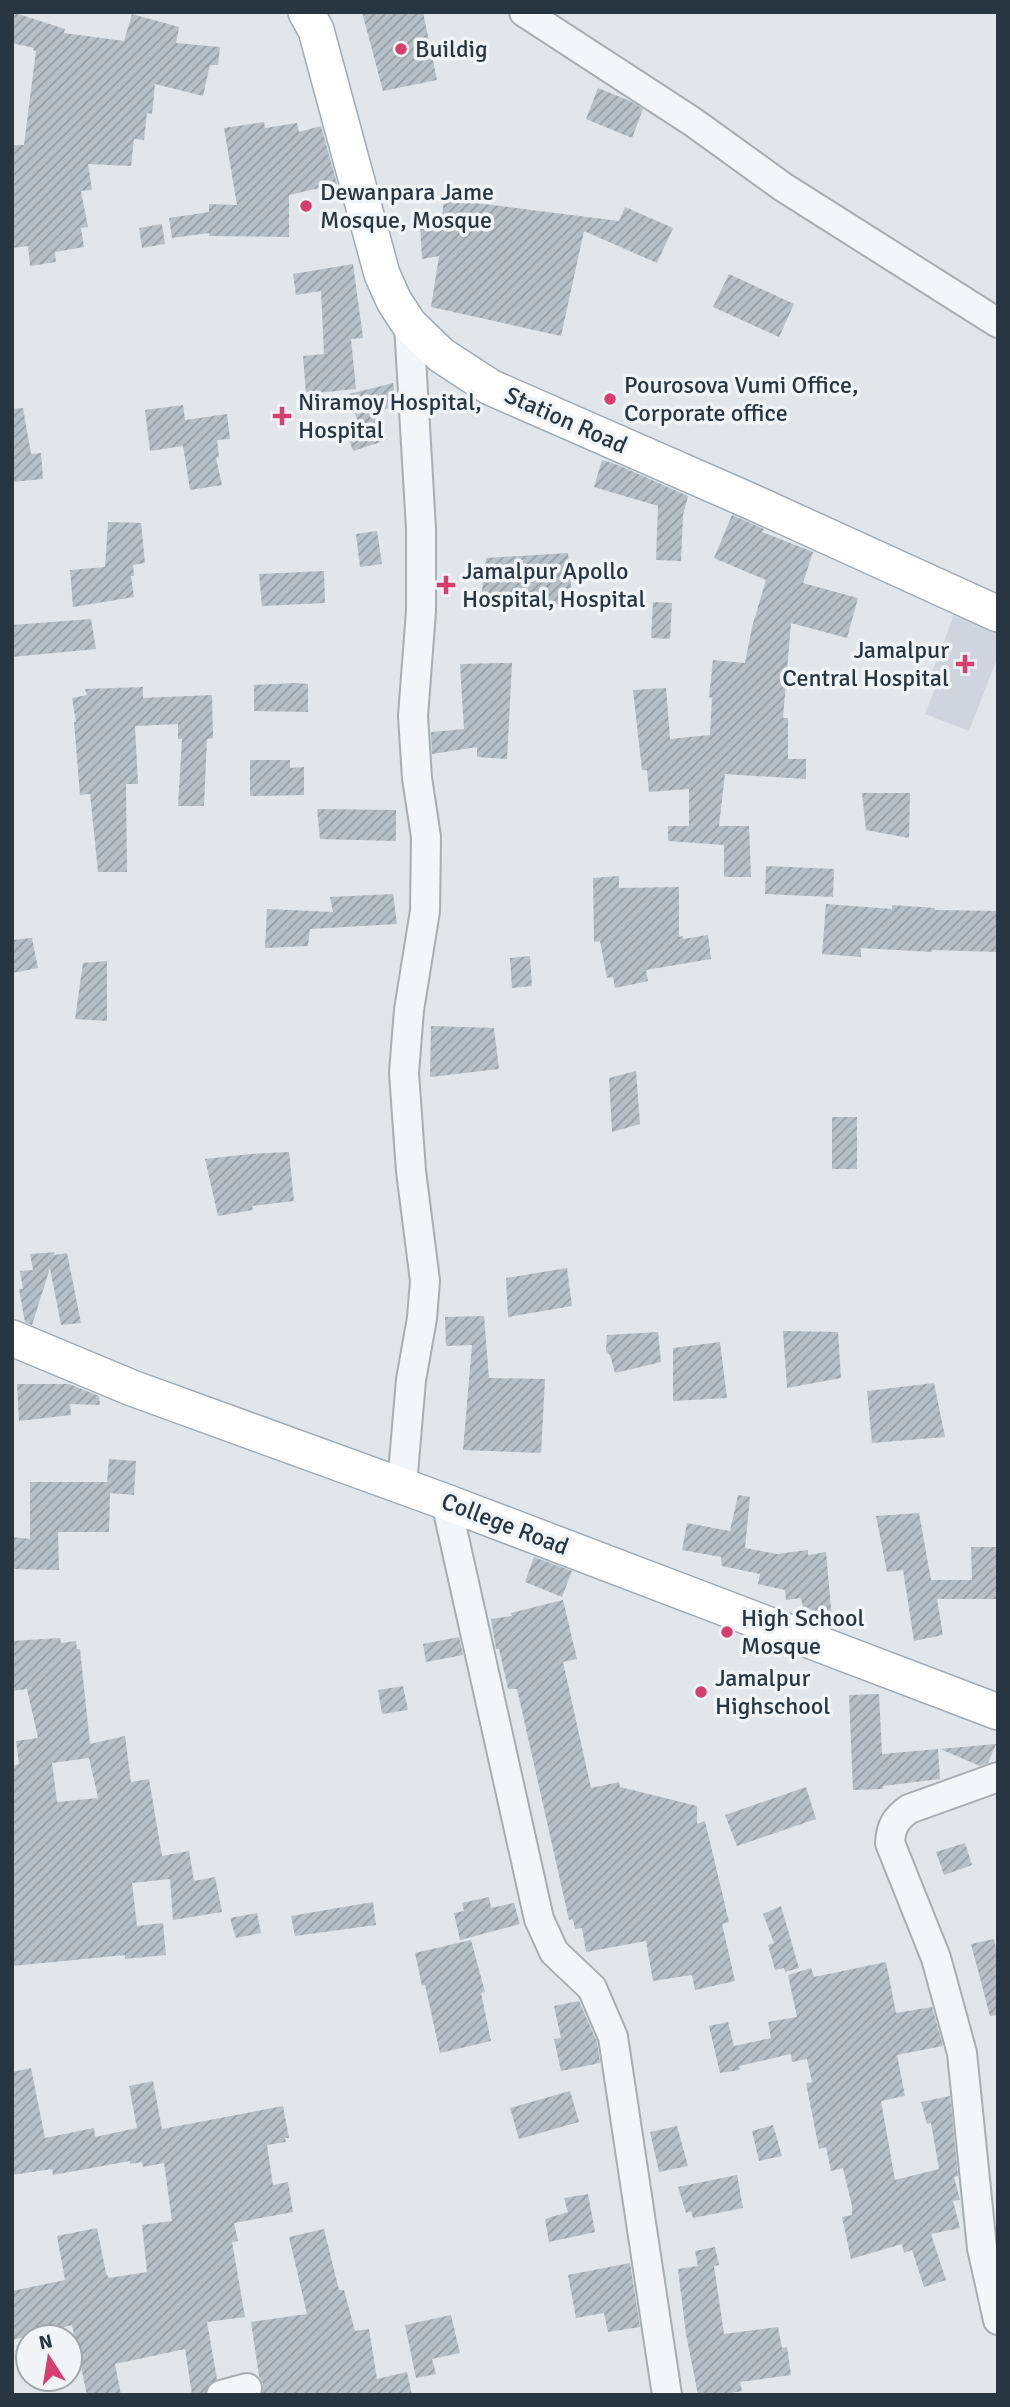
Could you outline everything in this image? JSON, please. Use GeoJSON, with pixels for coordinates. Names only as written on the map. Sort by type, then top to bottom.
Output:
{"type":"FeatureCollection","features":[{"type":"Feature","properties":{"kind":"main road","name":"Station Road"},"geometry":{"type":"LineString","coordinates":[[306,12],[316,30],[382,274],[394,301],[409,324],[441,355],[490,387],[998,614]]}},
{"type":"Feature","properties":{"kind":"main road","name":"College Road"},"geometry":{"type":"LineString","coordinates":[[12,1338],[132,1388],[401,1485],[998,1712]]}},
{"type":"Feature","properties":{"kind":"street"},"geometry":{"type":"LineString","coordinates":[[524,12],[693,122],[783,187],[998,323]]}},
{"type":"Feature","properties":{"kind":"street"},"geometry":{"type":"LineString","coordinates":[[401,1485],[411,1380],[422,1318],[425,1281],[411,1171],[404,1073],[409,1010],[425,911],[426,849],[416,778],[412,716],[421,611],[421,529],[409,324]]}},
{"type":"Feature","properties":{"kind":"street"},"geometry":{"type":"LineString","coordinates":[[446,1502],[539,1919],[554,1952],[592,1989],[613,2037],[667,2395]]}},
{"type":"Feature","properties":{"kind":"street"},"geometry":{"type":"LineString","coordinates":[[998,1777],[899,1816],[891,1828],[890,1843],[936,1958],[962,2053],[982,2248],[998,2320]]}},
{"type":"Feature","properties":{"kind":"shaded area","name":"Jamalpur Central Hospital"},"geometry":{"type":"Polygon","coordinates":[[[957,607],[998,623],[998,656],[969,731],[925,714],[940,676],[932,672],[957,607]]]}},
{"type":"Feature","properties":{"kind":"building"},"geometry":{"type":"Polygon","coordinates":[[[12,12],[65,29],[64,33],[124,41],[132,14],[179,27],[176,43],[220,47],[218,65],[210,65],[203,96],[155,84],[152,114],[147,113],[144,140],[134,139],[131,166],[88,164],[92,190],[81,191],[88,227],[81,228],[84,247],[55,252],[56,262],[30,266],[28,246],[12,248],[12,145],[24,145],[36,51],[34,48],[12,43],[12,12]]]}},
{"type":"Feature","properties":{"kind":"building","name":"Buildig"},"geometry":{"type":"Polygon","coordinates":[[[362,12],[423,12],[437,80],[383,91],[362,12]]]}},
{"type":"Feature","properties":{"kind":"building"},"geometry":{"type":"Polygon","coordinates":[[[598,88],[643,109],[632,138],[586,119],[598,88]]]}},
{"type":"Feature","properties":{"kind":"building"},"geometry":{"type":"Polygon","coordinates":[[[264,122],[265,128],[297,123],[299,132],[321,126],[337,184],[289,195],[289,237],[209,236],[209,233],[172,238],[169,218],[209,212],[209,204],[237,205],[224,128],[264,122]]]}},
{"type":"Feature","properties":{"kind":"building"},"geometry":{"type":"Polygon","coordinates":[[[444,199],[619,221],[625,207],[673,228],[657,263],[584,231],[561,336],[431,307],[439,256],[422,259],[420,222],[442,217],[444,199]]]}},
{"type":"Feature","properties":{"kind":"building"},"geometry":{"type":"Polygon","coordinates":[[[162,224],[165,244],[142,248],[139,228],[162,224]]]}},
{"type":"Feature","properties":{"kind":"building"},"geometry":{"type":"Polygon","coordinates":[[[353,264],[363,338],[351,339],[356,389],[306,394],[303,356],[324,354],[321,291],[296,295],[293,274],[353,264]]]}},
{"type":"Feature","properties":{"kind":"building"},"geometry":{"type":"Polygon","coordinates":[[[729,274],[794,304],[779,337],[713,307],[729,274]]]}},
{"type":"Feature","properties":{"kind":"building"},"geometry":{"type":"Polygon","coordinates":[[[393,383],[397,406],[378,411],[387,440],[353,451],[347,433],[360,429],[349,394],[393,383]]]}},
{"type":"Feature","properties":{"kind":"building"},"geometry":{"type":"Polygon","coordinates":[[[183,405],[185,420],[227,414],[230,439],[217,440],[219,457],[216,458],[222,485],[190,490],[183,446],[150,451],[145,410],[183,405]]]}},
{"type":"Feature","properties":{"kind":"building"},"geometry":{"type":"Polygon","coordinates":[[[23,408],[31,454],[41,453],[43,479],[12,482],[12,409],[23,408]]]}},
{"type":"Feature","properties":{"kind":"building"},"geometry":{"type":"Polygon","coordinates":[[[602,460],[688,496],[683,515],[681,561],[656,560],[658,506],[594,487],[602,460]]]}},
{"type":"Feature","properties":{"kind":"building"},"geometry":{"type":"Polygon","coordinates":[[[732,515],[764,529],[762,532],[813,552],[803,583],[858,598],[847,638],[791,623],[783,718],[788,718],[788,759],[806,759],[806,779],[725,774],[719,826],[749,826],[751,877],[724,877],[724,845],[668,841],[668,826],[689,826],[689,789],[649,792],[647,770],[642,770],[633,690],[666,688],[670,739],[710,735],[712,698],[709,697],[713,660],[745,663],[766,580],[714,558],[732,515]]]}},
{"type":"Feature","properties":{"kind":"building"},"geometry":{"type":"Polygon","coordinates":[[[108,522],[141,523],[145,563],[133,565],[134,576],[131,576],[134,597],[73,607],[70,570],[105,567],[108,522]]]}},
{"type":"Feature","properties":{"kind":"building"},"geometry":{"type":"Polygon","coordinates":[[[377,531],[382,564],[360,567],[356,534],[377,531]]]}},
{"type":"Feature","properties":{"kind":"building"},"geometry":{"type":"Polygon","coordinates":[[[568,553],[573,606],[481,598],[486,558],[568,553]]]}},
{"type":"Feature","properties":{"kind":"building"},"geometry":{"type":"Polygon","coordinates":[[[324,571],[325,603],[262,606],[259,574],[324,571]]]}},
{"type":"Feature","properties":{"kind":"building"},"geometry":{"type":"Polygon","coordinates":[[[653,602],[672,603],[670,639],[651,638],[653,602]]]}},
{"type":"Feature","properties":{"kind":"building"},"geometry":{"type":"Polygon","coordinates":[[[91,619],[96,649],[12,657],[12,625],[91,619]]]}},
{"type":"Feature","properties":{"kind":"building"},"geometry":{"type":"Polygon","coordinates":[[[512,663],[507,759],[477,757],[477,747],[432,754],[431,732],[464,729],[460,664],[512,663]]]}},
{"type":"Feature","properties":{"kind":"building"},"geometry":{"type":"Polygon","coordinates":[[[308,684],[308,712],[254,711],[254,685],[308,684]]]}},
{"type":"Feature","properties":{"kind":"building"},"geometry":{"type":"Polygon","coordinates":[[[143,687],[143,698],[212,695],[213,738],[207,739],[204,806],[178,806],[182,739],[178,739],[178,724],[135,726],[138,784],[126,784],[127,872],[98,872],[90,794],[80,795],[72,698],[87,695],[85,689],[143,687]]]}},
{"type":"Feature","properties":{"kind":"building"},"geometry":{"type":"Polygon","coordinates":[[[250,760],[290,760],[290,768],[304,767],[304,795],[250,796],[250,760]]]}},
{"type":"Feature","properties":{"kind":"building"},"geometry":{"type":"Polygon","coordinates":[[[862,793],[910,793],[909,838],[866,830],[862,793]]]}},
{"type":"Feature","properties":{"kind":"building"},"geometry":{"type":"Polygon","coordinates":[[[317,809],[396,810],[396,841],[320,839],[317,809]]]}},
{"type":"Feature","properties":{"kind":"building"},"geometry":{"type":"Polygon","coordinates":[[[766,866],[834,869],[833,897],[765,894],[766,866]]]}},
{"type":"Feature","properties":{"kind":"building"},"geometry":{"type":"Polygon","coordinates":[[[619,876],[619,888],[679,887],[679,937],[683,936],[683,939],[708,935],[711,959],[646,970],[648,981],[615,988],[613,977],[607,978],[600,941],[594,942],[593,878],[619,876]]]}},
{"type":"Feature","properties":{"kind":"building"},"geometry":{"type":"Polygon","coordinates":[[[393,894],[397,924],[310,929],[308,946],[265,948],[267,909],[333,912],[330,897],[393,894]]]}},
{"type":"Feature","properties":{"kind":"building"},"geometry":{"type":"Polygon","coordinates":[[[826,904],[892,909],[892,905],[935,910],[998,911],[998,952],[861,948],[861,957],[822,954],[826,904]]]}},
{"type":"Feature","properties":{"kind":"building"},"geometry":{"type":"Polygon","coordinates":[[[32,938],[38,968],[12,973],[12,940],[32,938]]]}},
{"type":"Feature","properties":{"kind":"building"},"geometry":{"type":"Polygon","coordinates":[[[530,956],[532,986],[512,988],[510,958],[530,956]]]}},
{"type":"Feature","properties":{"kind":"building"},"geometry":{"type":"Polygon","coordinates":[[[107,961],[107,1021],[75,1019],[83,963],[107,961]]]}},
{"type":"Feature","properties":{"kind":"building"},"geometry":{"type":"Polygon","coordinates":[[[431,1026],[494,1028],[499,1069],[430,1077],[431,1026]]]}},
{"type":"Feature","properties":{"kind":"building"},"geometry":{"type":"Polygon","coordinates":[[[636,1071],[640,1124],[612,1132],[609,1078],[636,1071]]]}},
{"type":"Feature","properties":{"kind":"building"},"geometry":{"type":"Polygon","coordinates":[[[832,1117],[857,1117],[857,1169],[832,1169],[832,1117]]]}},
{"type":"Feature","properties":{"kind":"building"},"geometry":{"type":"Polygon","coordinates":[[[289,1152],[294,1201],[252,1206],[253,1210],[218,1216],[205,1159],[289,1152]]]}},
{"type":"Feature","properties":{"kind":"building"},"geometry":{"type":"Polygon","coordinates":[[[55,1252],[54,1255],[67,1253],[81,1323],[61,1325],[50,1268],[32,1325],[25,1322],[19,1289],[23,1289],[20,1271],[33,1270],[30,1254],[55,1252]]]}},
{"type":"Feature","properties":{"kind":"building"},"geometry":{"type":"Polygon","coordinates":[[[567,1268],[572,1306],[508,1317],[506,1278],[567,1268]]]}},
{"type":"Feature","properties":{"kind":"building"},"geometry":{"type":"Polygon","coordinates":[[[484,1316],[489,1378],[545,1379],[541,1453],[463,1450],[472,1345],[446,1346],[445,1317],[484,1316]]]}},
{"type":"Feature","properties":{"kind":"building"},"geometry":{"type":"Polygon","coordinates":[[[783,1331],[838,1332],[841,1378],[787,1388],[783,1331]]]}},
{"type":"Feature","properties":{"kind":"building"},"geometry":{"type":"Polygon","coordinates":[[[658,1332],[661,1362],[615,1373],[610,1355],[606,1351],[607,1335],[658,1332]]]}},
{"type":"Feature","properties":{"kind":"building"},"geometry":{"type":"Polygon","coordinates":[[[720,1342],[727,1398],[673,1401],[673,1348],[720,1342]]]}},
{"type":"Feature","properties":{"kind":"building"},"geometry":{"type":"Polygon","coordinates":[[[934,1383],[945,1437],[872,1443],[867,1391],[934,1383]]]}},
{"type":"Feature","properties":{"kind":"building"},"geometry":{"type":"Polygon","coordinates":[[[17,1384],[69,1384],[99,1396],[100,1405],[70,1404],[71,1415],[19,1421],[17,1384]]]}},
{"type":"Feature","properties":{"kind":"building"},"geometry":{"type":"Polygon","coordinates":[[[109,1459],[136,1461],[134,1495],[110,1493],[109,1532],[58,1532],[59,1570],[12,1569],[12,1537],[30,1539],[30,1482],[107,1482],[109,1459]]]}},
{"type":"Feature","properties":{"kind":"building"},"geometry":{"type":"Polygon","coordinates":[[[738,1495],[750,1497],[745,1548],[777,1554],[808,1550],[808,1555],[826,1552],[832,1619],[803,1607],[801,1598],[786,1600],[785,1590],[758,1584],[760,1574],[722,1566],[721,1557],[682,1550],[687,1523],[730,1531],[738,1495]]]}},
{"type":"Feature","properties":{"kind":"building"},"geometry":{"type":"Polygon","coordinates":[[[919,1513],[931,1580],[972,1580],[971,1547],[998,1547],[998,1599],[937,1599],[943,1635],[914,1641],[903,1570],[887,1572],[876,1516],[919,1513]]]}},
{"type":"Feature","properties":{"kind":"building"},"geometry":{"type":"Polygon","coordinates":[[[534,1557],[572,1571],[562,1597],[525,1582],[534,1557]]]}},
{"type":"Feature","properties":{"kind":"building"},"geometry":{"type":"Polygon","coordinates":[[[563,1600],[577,1659],[563,1662],[591,1788],[619,1782],[620,1787],[697,1806],[697,1824],[705,1821],[729,1922],[722,1924],[735,1981],[695,1990],[692,1975],[653,1981],[646,1941],[586,1952],[582,1928],[575,1929],[573,1919],[569,1920],[517,1689],[508,1689],[499,1649],[496,1649],[491,1619],[512,1616],[511,1613],[563,1600]]]}},
{"type":"Feature","properties":{"kind":"building"},"geometry":{"type":"Polygon","coordinates":[[[459,1637],[463,1655],[426,1662],[423,1644],[459,1637]]]}},
{"type":"Feature","properties":{"kind":"building"},"geometry":{"type":"Polygon","coordinates":[[[60,1638],[61,1643],[76,1641],[77,1649],[80,1649],[90,1744],[125,1736],[131,1782],[149,1779],[162,1856],[189,1851],[194,1881],[215,1877],[222,1912],[173,1920],[170,1879],[132,1883],[137,1926],[163,1923],[166,1955],[125,1959],[125,1955],[12,1966],[12,1766],[19,1764],[16,1741],[38,1738],[27,1689],[12,1691],[12,1641],[60,1638]],[[89,1758],[52,1763],[57,1802],[98,1798],[89,1758]]]}},
{"type":"Feature","properties":{"kind":"building"},"geometry":{"type":"Polygon","coordinates":[[[403,1686],[408,1710],[382,1714],[378,1690],[403,1686]]]}},
{"type":"Feature","properties":{"kind":"building"},"geometry":{"type":"Polygon","coordinates":[[[879,1694],[882,1754],[938,1749],[940,1779],[883,1786],[883,1789],[853,1790],[849,1695],[879,1694]]]}},
{"type":"Feature","properties":{"kind":"building"},"geometry":{"type":"Polygon","coordinates":[[[996,1744],[988,1763],[980,1766],[940,1749],[996,1744]]]}},
{"type":"Feature","properties":{"kind":"building"},"geometry":{"type":"Polygon","coordinates":[[[806,1787],[816,1819],[737,1846],[725,1815],[806,1787]]]}},
{"type":"Feature","properties":{"kind":"building"},"geometry":{"type":"Polygon","coordinates":[[[965,1843],[972,1865],[944,1875],[936,1852],[965,1843]]]}},
{"type":"Feature","properties":{"kind":"building"},"geometry":{"type":"Polygon","coordinates":[[[489,1897],[491,1908],[514,1903],[520,1924],[460,1940],[454,1913],[464,1911],[462,1903],[489,1897]]]}},
{"type":"Feature","properties":{"kind":"building"},"geometry":{"type":"Polygon","coordinates":[[[373,1902],[376,1925],[295,1936],[291,1916],[373,1902]]]}},
{"type":"Feature","properties":{"kind":"building"},"geometry":{"type":"Polygon","coordinates":[[[781,1906],[799,1968],[785,1972],[784,1968],[775,1970],[768,1945],[774,1943],[763,1914],[781,1906]]]}},
{"type":"Feature","properties":{"kind":"building"},"geometry":{"type":"Polygon","coordinates":[[[257,1913],[261,1933],[236,1938],[230,1918],[257,1913]]]}},
{"type":"Feature","properties":{"kind":"building"},"geometry":{"type":"Polygon","coordinates":[[[994,1939],[998,1958],[998,2015],[990,2016],[971,1944],[994,1939]]]}},
{"type":"Feature","properties":{"kind":"building"},"geometry":{"type":"Polygon","coordinates":[[[471,1940],[485,1992],[481,1993],[491,2041],[440,2053],[415,1953],[471,1940]]]}},
{"type":"Feature","properties":{"kind":"building"},"geometry":{"type":"Polygon","coordinates":[[[886,1962],[896,2013],[932,2007],[943,2046],[897,2055],[905,2096],[881,2101],[895,2180],[939,2169],[931,2123],[927,2124],[921,2102],[950,2096],[958,2176],[954,2177],[960,2200],[953,2201],[960,2228],[931,2234],[946,2280],[924,2287],[912,2250],[904,2253],[902,2244],[851,2259],[842,2217],[852,2215],[852,2206],[843,2168],[831,2171],[826,2147],[819,2149],[806,2083],[812,2082],[807,2059],[792,2062],[791,2054],[739,2066],[740,2070],[720,2073],[709,2026],[728,2022],[734,2046],[771,2038],[768,2022],[797,2017],[788,1975],[811,1968],[814,1977],[886,1962]]]}},
{"type":"Feature","properties":{"kind":"building"},"geometry":{"type":"Polygon","coordinates":[[[579,2001],[597,2042],[600,2063],[561,2071],[554,2039],[561,2038],[554,2006],[579,2001]]]}},
{"type":"Feature","properties":{"kind":"building"},"geometry":{"type":"Polygon","coordinates":[[[31,2068],[45,2138],[94,2128],[95,2137],[137,2128],[129,2086],[153,2081],[162,2129],[283,2106],[289,2138],[285,2138],[286,2142],[267,2145],[273,2185],[288,2182],[293,2212],[234,2223],[238,2241],[232,2242],[245,2317],[207,2322],[217,2379],[209,2384],[205,2395],[192,2395],[185,2349],[115,2364],[121,2395],[87,2395],[84,2381],[84,2323],[14,2323],[12,2340],[12,2291],[65,2280],[57,2236],[97,2228],[109,2278],[147,2272],[142,2225],[172,2221],[164,2163],[143,2167],[142,2162],[130,2164],[130,2161],[53,2175],[52,2169],[12,2175],[12,2072],[31,2068]]]}},
{"type":"Feature","properties":{"kind":"building"},"geometry":{"type":"Polygon","coordinates":[[[570,2091],[579,2122],[519,2139],[510,2108],[570,2091]]]}},
{"type":"Feature","properties":{"kind":"building"},"geometry":{"type":"Polygon","coordinates":[[[773,2125],[782,2156],[759,2161],[752,2131],[773,2125]]]}},
{"type":"Feature","properties":{"kind":"building"},"geometry":{"type":"Polygon","coordinates":[[[677,2126],[688,2166],[659,2172],[650,2132],[677,2126]]]}},
{"type":"Feature","properties":{"kind":"building"},"geometry":{"type":"Polygon","coordinates":[[[737,2175],[743,2208],[693,2218],[691,2211],[686,2213],[678,2187],[737,2175]]]}},
{"type":"Feature","properties":{"kind":"building"},"geometry":{"type":"Polygon","coordinates":[[[588,2194],[595,2232],[549,2242],[545,2219],[568,2212],[564,2198],[588,2194]]]}},
{"type":"Feature","properties":{"kind":"building"},"geometry":{"type":"Polygon","coordinates":[[[324,2229],[339,2290],[344,2290],[355,2331],[369,2329],[377,2379],[407,2372],[412,2395],[262,2395],[263,2384],[259,2376],[251,2322],[307,2314],[289,2237],[324,2229]]]}},
{"type":"Feature","properties":{"kind":"building"},"geometry":{"type":"Polygon","coordinates":[[[715,2247],[719,2265],[714,2266],[724,2334],[778,2327],[782,2348],[787,2347],[791,2375],[740,2382],[742,2391],[698,2395],[686,2334],[678,2269],[698,2266],[695,2251],[715,2247]]]}},
{"type":"Feature","properties":{"kind":"building"},"geometry":{"type":"Polygon","coordinates":[[[630,2263],[640,2327],[608,2332],[604,2313],[576,2318],[568,2275],[630,2263]]]}},
{"type":"Feature","properties":{"kind":"building"},"geometry":{"type":"Polygon","coordinates":[[[451,2315],[460,2353],[432,2359],[436,2374],[416,2378],[405,2325],[451,2315]]]}},
{"type":"Feature","properties":{"kind":"place","name":"Buildig"},"geometry":{"type":"Point","coordinates":[401,49]}},
{"type":"Feature","properties":{"kind":"place","name":"Dewanpara Jame Mosque, Mosque"},"geometry":{"type":"Point","coordinates":[306,206]}},
{"type":"Feature","properties":{"kind":"place","name":"Pourosova Vumi Office, Corporate office"},"geometry":{"type":"Point","coordinates":[610,399]}},
{"type":"Feature","properties":{"kind":"place","name":"Niramoy Hospital, Hospital"},"geometry":{"type":"Point","coordinates":[282,416]}},
{"type":"Feature","properties":{"kind":"place","name":"Jamalpur Apollo Hospital, Hospital"},"geometry":{"type":"Point","coordinates":[446,585]}},
{"type":"Feature","properties":{"kind":"place","name":"Jamalpur Central Hospital"},"geometry":{"type":"Point","coordinates":[965,664]}},
{"type":"Feature","properties":{"kind":"place","name":"High School Mosque"},"geometry":{"type":"Point","coordinates":[727,1632]}},
{"type":"Feature","properties":{"kind":"place","name":"Jamalpur Highschool"},"geometry":{"type":"Point","coordinates":[701,1692]}}]}
